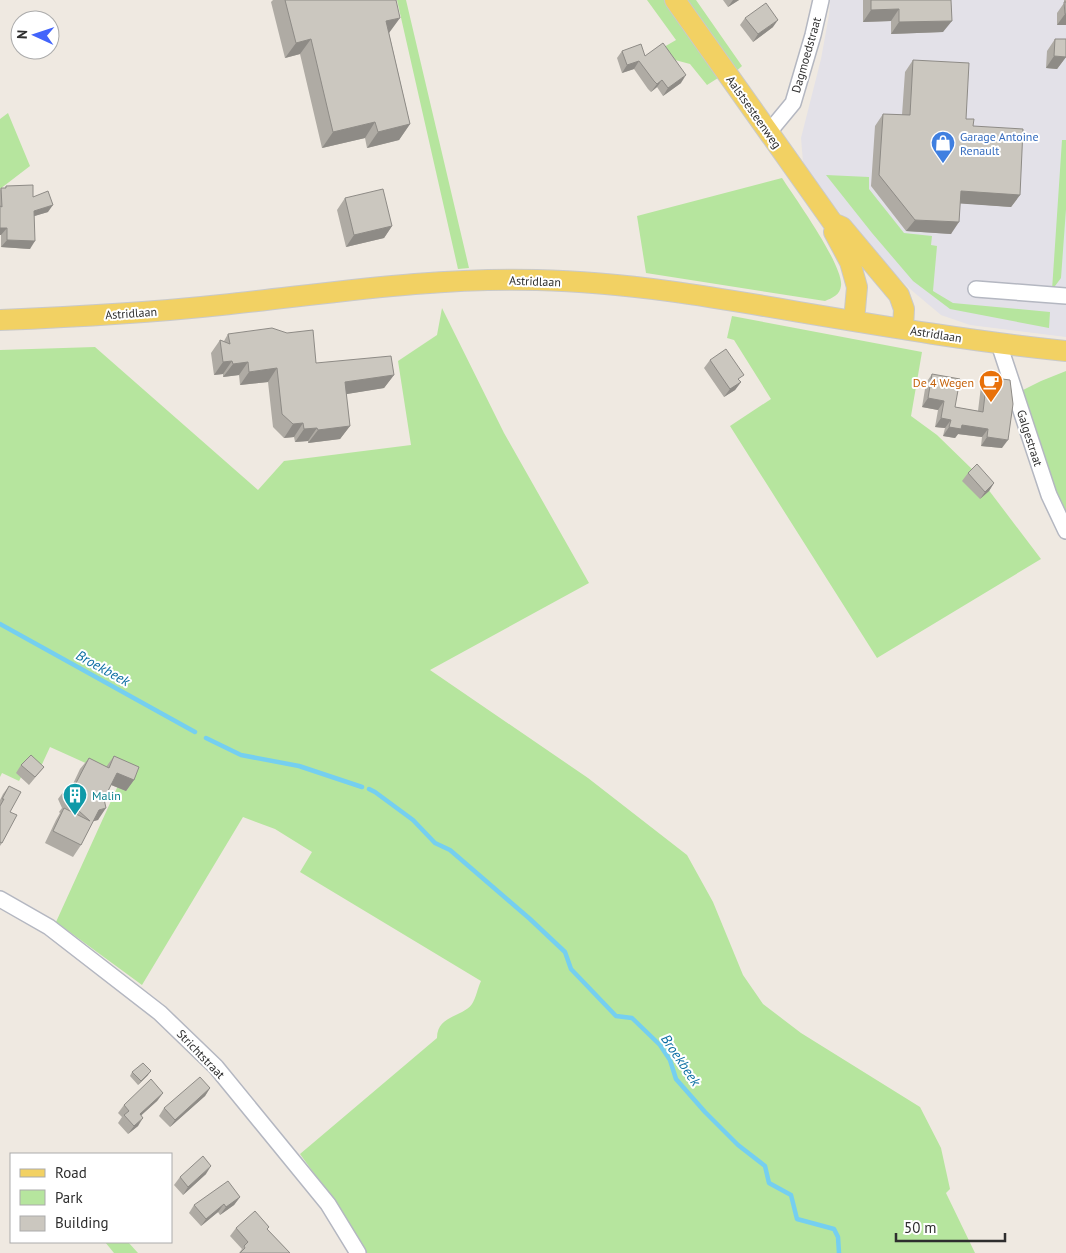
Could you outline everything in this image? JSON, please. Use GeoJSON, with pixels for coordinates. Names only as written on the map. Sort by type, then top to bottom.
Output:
{"type":"FeatureCollection","features":[{"type":"Feature","properties":{"kind":"main road","name":"Aalstsesteenweg"},"geometry":{"type":"LineString","coordinates":[[675,0],[833,223],[835,234],[850,262],[857,287],[854,321]]}},
{"type":"Feature","properties":{"kind":"main road","name":"Aalstsesteenweg"},"geometry":{"type":"LineString","coordinates":[[833,223],[842,227],[899,295],[904,309],[902,328]]}},
{"type":"Feature","properties":{"kind":"main road","name":"Astridlaan"},"geometry":{"type":"LineString","coordinates":[[0,320],[122,314],[218,306],[414,284],[476,280],[538,280],[618,285],[715,297],[999,344],[1066,351]]}},
{"type":"Feature","properties":{"kind":"street","name":"Dagmoedstraat"},"geometry":{"type":"LineString","coordinates":[[768,132],[793,103],[821,0]]}},
{"type":"Feature","properties":{"kind":"street"},"geometry":{"type":"LineString","coordinates":[[976,289],[1066,296]]}},
{"type":"Feature","properties":{"kind":"street","name":"Galgestraat"},"geometry":{"type":"LineString","coordinates":[[999,344],[1048,495],[1066,531]]}},
{"type":"Feature","properties":{"kind":"street","name":"Strichtstraat"},"geometry":{"type":"LineString","coordinates":[[0,898],[49,927],[160,1013],[209,1060],[328,1204],[358,1253]]}},
{"type":"Feature","properties":{"kind":"shaded area"},"geometry":{"type":"Polygon","coordinates":[[[830,0],[1066,0],[1066,337],[970,325],[941,315],[910,289],[870,249],[810,177],[803,162],[801,138],[821,59],[830,0]]]}},
{"type":"Feature","properties":{"kind":"green space"},"geometry":{"type":"Polygon","coordinates":[[[397,0],[406,0],[469,268],[458,269],[397,0]]]}},
{"type":"Feature","properties":{"kind":"green space"},"geometry":{"type":"Polygon","coordinates":[[[647,0],[696,0],[742,66],[733,74],[697,23],[685,32],[718,78],[707,85],[690,64],[675,60],[664,47],[676,40],[647,0]]]}},
{"type":"Feature","properties":{"kind":"green space"},"geometry":{"type":"Polygon","coordinates":[[[8,113],[30,166],[0,189],[0,119],[8,113]]]}},
{"type":"Feature","properties":{"kind":"green space"},"geometry":{"type":"Polygon","coordinates":[[[1062,140],[1066,140],[1066,209],[1061,278],[1052,290],[1062,140]]]}},
{"type":"Feature","properties":{"kind":"green space"},"geometry":{"type":"Polygon","coordinates":[[[826,175],[869,177],[869,189],[904,233],[932,236],[931,245],[937,246],[933,291],[953,303],[1050,312],[1049,328],[950,309],[913,281],[826,175]]]}},
{"type":"Feature","properties":{"kind":"green space"},"geometry":{"type":"Polygon","coordinates":[[[782,178],[818,232],[835,264],[840,276],[841,286],[835,296],[825,301],[646,273],[637,216],[782,178]]]}},
{"type":"Feature","properties":{"kind":"green space"},"geometry":{"type":"Polygon","coordinates":[[[442,308],[504,433],[589,583],[430,670],[588,778],[687,855],[713,902],[743,975],[763,1004],[801,1033],[920,1107],[941,1148],[950,1189],[946,1193],[975,1253],[367,1253],[339,1208],[300,1154],[437,1038],[441,1025],[451,1017],[463,1012],[472,1004],[481,981],[300,872],[312,852],[275,829],[243,817],[142,985],[56,922],[121,779],[50,747],[38,773],[26,768],[19,781],[2,773],[0,777],[0,350],[95,347],[258,490],[284,461],[411,445],[398,361],[437,335],[442,308]]]}},
{"type":"Feature","properties":{"kind":"green space"},"geometry":{"type":"Polygon","coordinates":[[[732,316],[922,352],[911,416],[937,435],[975,472],[1041,559],[877,658],[730,426],[771,399],[734,340],[727,338],[732,316]]]}},
{"type":"Feature","properties":{"kind":"green space"},"geometry":{"type":"Polygon","coordinates":[[[1066,371],[1066,517],[1057,498],[1021,391],[1066,371]]]}},
{"type":"Feature","properties":{"kind":"green space"},"geometry":{"type":"Polygon","coordinates":[[[106,1243],[129,1243],[138,1253],[114,1253],[106,1243]]]}},
{"type":"Feature","properties":{"kind":"building"},"geometry":{"type":"Polygon","coordinates":[[[285,0],[396,0],[400,18],[386,21],[410,124],[378,132],[375,122],[333,132],[311,39],[296,43],[285,0]]]}},
{"type":"Feature","properties":{"kind":"building"},"geometry":{"type":"Polygon","coordinates":[[[871,0],[951,0],[952,21],[899,22],[899,9],[871,10],[871,0]]]}},
{"type":"Feature","properties":{"kind":"building"},"geometry":{"type":"Polygon","coordinates":[[[1064,2],[1066,2],[1066,14],[1065,14],[1064,2]]]}},
{"type":"Feature","properties":{"kind":"building"},"geometry":{"type":"Polygon","coordinates":[[[766,3],[778,20],[758,34],[745,18],[766,3]]]}},
{"type":"Feature","properties":{"kind":"building"},"geometry":{"type":"Polygon","coordinates":[[[1055,39],[1066,39],[1066,57],[1054,56],[1055,39]]]}},
{"type":"Feature","properties":{"kind":"building"},"geometry":{"type":"Polygon","coordinates":[[[663,43],[686,75],[668,88],[662,80],[657,84],[639,61],[627,65],[622,51],[641,44],[645,56],[663,43]]]}},
{"type":"Feature","properties":{"kind":"building","name":"Garage Antoine Renault"},"geometry":{"type":"Polygon","coordinates":[[[913,60],[969,63],[966,119],[974,119],[973,126],[1023,129],[1020,195],[961,191],[959,222],[915,220],[879,175],[883,114],[910,115],[913,60]]]}},
{"type":"Feature","properties":{"kind":"building"},"geometry":{"type":"Polygon","coordinates":[[[33,185],[33,197],[48,191],[53,205],[34,211],[35,241],[7,240],[7,228],[0,228],[1,188],[6,188],[6,186],[33,185]]]}},
{"type":"Feature","properties":{"kind":"building"},"geometry":{"type":"Polygon","coordinates":[[[383,189],[392,226],[354,235],[345,198],[383,189]]]}},
{"type":"Feature","properties":{"kind":"building"},"geometry":{"type":"Polygon","coordinates":[[[272,328],[287,333],[313,330],[316,363],[391,356],[394,375],[345,382],[350,426],[318,430],[317,428],[304,429],[303,423],[293,424],[282,414],[277,368],[249,372],[248,362],[233,364],[232,361],[223,362],[220,340],[230,344],[228,334],[272,328]]]}},
{"type":"Feature","properties":{"kind":"building"},"geometry":{"type":"Polygon","coordinates":[[[726,349],[744,375],[738,379],[741,382],[730,389],[710,360],[726,349]]]}},
{"type":"Feature","properties":{"kind":"building"},"geometry":{"type":"Polygon","coordinates":[[[932,374],[960,379],[955,407],[983,412],[987,377],[1010,380],[1013,404],[1008,440],[987,437],[988,429],[962,425],[961,429],[949,427],[951,420],[941,418],[944,401],[928,398],[932,374]]]}},
{"type":"Feature","properties":{"kind":"building"},"geometry":{"type":"Polygon","coordinates":[[[977,464],[994,483],[985,492],[968,473],[977,464]]]}},
{"type":"Feature","properties":{"kind":"building"},"geometry":{"type":"Polygon","coordinates":[[[31,755],[44,767],[35,777],[21,765],[31,755]]]}},
{"type":"Feature","properties":{"kind":"building","name":"Malin"},"geometry":{"type":"Polygon","coordinates":[[[114,756],[139,767],[134,780],[117,773],[104,799],[106,808],[99,810],[81,845],[53,831],[64,808],[90,821],[68,801],[70,796],[66,788],[75,785],[89,758],[109,768],[114,756]]]}},
{"type":"Feature","properties":{"kind":"building"},"geometry":{"type":"Polygon","coordinates":[[[9,786],[21,792],[10,812],[17,815],[2,843],[0,842],[0,806],[9,786]]]}},
{"type":"Feature","properties":{"kind":"building"},"geometry":{"type":"Polygon","coordinates":[[[143,1063],[151,1071],[141,1081],[132,1072],[143,1063]]]}},
{"type":"Feature","properties":{"kind":"building"},"geometry":{"type":"Polygon","coordinates":[[[200,1077],[210,1088],[175,1120],[164,1108],[200,1077]]]}},
{"type":"Feature","properties":{"kind":"building"},"geometry":{"type":"Polygon","coordinates":[[[151,1079],[163,1093],[140,1114],[143,1118],[134,1126],[124,1115],[129,1111],[124,1105],[151,1079]]]}},
{"type":"Feature","properties":{"kind":"building"},"geometry":{"type":"Polygon","coordinates":[[[203,1156],[211,1166],[188,1187],[180,1177],[203,1156]]]}},
{"type":"Feature","properties":{"kind":"building"},"geometry":{"type":"Polygon","coordinates":[[[228,1181],[240,1197],[226,1207],[224,1204],[206,1219],[194,1205],[228,1181]]]}},
{"type":"Feature","properties":{"kind":"building"},"geometry":{"type":"Polygon","coordinates":[[[255,1211],[269,1227],[267,1229],[290,1253],[240,1253],[248,1242],[236,1228],[255,1211]]]}},
{"type":"Feature","properties":{"kind":"waterway","name":"Broekbeek"},"geometry":{"type":"LineString","coordinates":[[0,624],[195,732]]}},
{"type":"Feature","properties":{"kind":"waterway","name":"Broekbeek"},"geometry":{"type":"LineString","coordinates":[[206,738],[241,755],[299,766],[362,787]]}},
{"type":"Feature","properties":{"kind":"waterway","name":"Broekbeek"},"geometry":{"type":"LineString","coordinates":[[369,789],[413,820],[435,843],[450,850],[530,919],[565,952],[571,969],[616,1016],[632,1018],[660,1045],[670,1060],[676,1079],[738,1145],[765,1166],[769,1183],[791,1195],[797,1219],[834,1229],[838,1237],[839,1253]]}},
{"type":"Feature","properties":{"kind":"place","name":"Garage Antoine Renault"},"geometry":{"type":"Point","coordinates":[943,164]}},
{"type":"Feature","properties":{"kind":"place","name":"De 4 Wegen"},"geometry":{"type":"Point","coordinates":[991,403]}},
{"type":"Feature","properties":{"kind":"place","name":"Malin"},"geometry":{"type":"Point","coordinates":[75,816]}}]}
